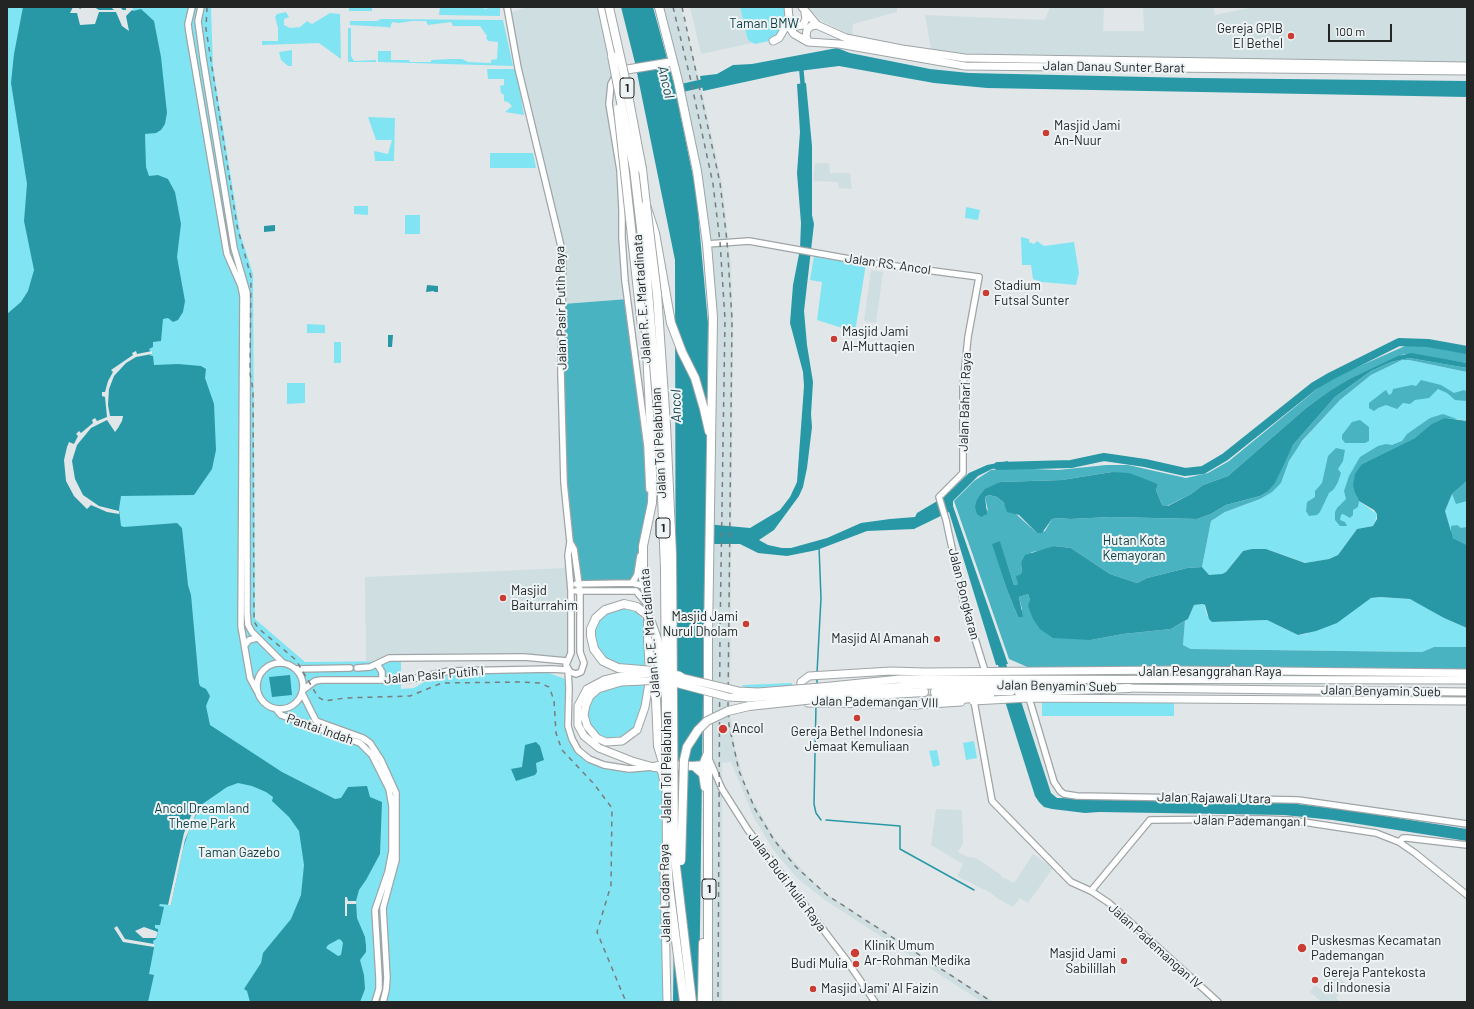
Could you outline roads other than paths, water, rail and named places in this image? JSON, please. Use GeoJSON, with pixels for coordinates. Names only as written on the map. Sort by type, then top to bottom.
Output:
{"type":"FeatureCollection","features":[{"type":"Feature","properties":{"kind":"highway","name":"Jalan Tol Pelabuhan"},"geometry":{"type":"LineString","coordinates":[[601,7],[615,66],[634,169],[647,279],[659,425],[665,554],[667,744],[666,801],[669,887],[684,1002]]}},
{"type":"Feature","properties":{"kind":"highway","name":"Jalan Tol Pelabuhan"},"geometry":{"type":"LineString","coordinates":[[609,7],[624,74],[642,169],[656,294],[666,425],[672,554],[674,850],[692,1002]]}},
{"type":"Feature","properties":{"kind":"highway"},"geometry":{"type":"LineString","coordinates":[[609,7],[640,318],[646,345]]}},
{"type":"Feature","properties":{"kind":"highway","name":"1"},"geometry":{"type":"LineString","coordinates":[[659,7],[682,99],[697,171],[707,244],[713,317],[709,743],[707,760],[708,1002]]}},
{"type":"Feature","properties":{"kind":"highway","name":"1"},"geometry":{"type":"LineString","coordinates":[[667,63],[670,51]]}},
{"type":"Feature","properties":{"kind":"highway","name":"1"},"geometry":{"type":"LineString","coordinates":[[615,66],[628,70],[667,63]]}},
{"type":"Feature","properties":{"kind":"highway","name":"1"},"geometry":{"type":"LineString","coordinates":[[667,63],[675,71]]}},
{"type":"Feature","properties":{"kind":"highway","name":"Jalan R. E. Martadinata"},"geometry":{"type":"LineString","coordinates":[[615,66],[641,263],[653,494],[643,546],[644,586],[648,605],[650,673],[656,699],[659,751],[662,759],[667,765]]}},
{"type":"Feature","properties":{"kind":"highway"},"geometry":{"type":"LineString","coordinates":[[646,205],[655,233],[672,323],[682,352],[695,378],[708,428],[712,452]]}},
{"type":"Feature","properties":{"kind":"highway"},"geometry":{"type":"LineString","coordinates":[[667,744],[661,679],[660,671],[659,664],[659,657],[651,622],[637,607],[624,604],[605,610],[596,618],[591,629],[591,641],[596,653],[603,661],[618,668],[659,671],[663,672],[680,676]]}},
{"type":"Feature","properties":{"kind":"highway"},"geometry":{"type":"LineString","coordinates":[[990,695],[963,699],[935,695],[956,691],[1129,688]]}},
{"type":"Feature","properties":{"kind":"highway"},"geometry":{"type":"LineString","coordinates":[[956,691],[973,697],[1021,691]]}},
{"type":"Feature","properties":{"kind":"highway"},"geometry":{"type":"LineString","coordinates":[[684,928],[680,855],[682,775],[688,747],[698,730],[707,721],[718,715],[749,706],[824,698],[903,693],[925,695]]}},
{"type":"Feature","properties":{"kind":"highway"},"geometry":{"type":"LineString","coordinates":[[654,767],[667,765],[694,766],[707,760]]}},
{"type":"Feature","properties":{"kind":"highway","name":"1"},"geometry":{"type":"LineString","coordinates":[[694,766],[703,774],[705,782],[702,1002]]}},
{"type":"Feature","properties":{"kind":"main road"},"geometry":{"type":"LineString","coordinates":[[788,7],[790,28],[794,34],[808,42]]}},
{"type":"Feature","properties":{"kind":"main road"},"geometry":{"type":"LineString","coordinates":[[790,21],[794,26],[800,26],[805,22],[804,10]]}},
{"type":"Feature","properties":{"kind":"main road","name":"Jalan Danau Sunter Barat"},"geometry":{"type":"LineString","coordinates":[[804,10],[817,25],[846,38],[980,67],[1210,65],[1438,68],[1467,66]]}},
{"type":"Feature","properties":{"kind":"main road"},"geometry":{"type":"LineString","coordinates":[[773,42],[779,38],[790,21]]}},
{"type":"Feature","properties":{"kind":"main road"},"geometry":{"type":"LineString","coordinates":[[808,42],[806,36],[807,30],[811,26],[817,25]]}},
{"type":"Feature","properties":{"kind":"main road","name":"Jalan Danau Sunter Barat"},"geometry":{"type":"LineString","coordinates":[[808,42],[839,44],[932,57]]}},
{"type":"Feature","properties":{"kind":"main road","name":"Jalan Danau Sunter Barat"},"geometry":{"type":"LineString","coordinates":[[1438,68],[1467,71]]}},
{"type":"Feature","properties":{"kind":"main road","name":"Jalan Pesanggrahan Raya"},"geometry":{"type":"LineString","coordinates":[[809,676],[891,670],[1014,670],[1072,672],[1173,670],[1467,673]]}},
{"type":"Feature","properties":{"kind":"main road"},"geometry":{"type":"LineString","coordinates":[[1072,672],[1132,679]]}},
{"type":"Feature","properties":{"kind":"main road"},"geometry":{"type":"LineString","coordinates":[[1243,681],[1279,672]]}},
{"type":"Feature","properties":{"kind":"main road"},"geometry":{"type":"LineString","coordinates":[[1312,679],[1337,672]]}},
{"type":"Feature","properties":{"kind":"main road","name":"Jalan Benyamin Sueb"},"geometry":{"type":"LineString","coordinates":[[650,673],[646,701],[637,730],[630,737],[622,741],[606,742],[597,738],[587,726],[584,715],[590,696],[598,689],[621,679],[654,673],[680,676],[738,691],[758,692],[998,683],[1021,691],[1129,688],[1467,693]]}},
{"type":"Feature","properties":{"kind":"main road","name":"Jalan Pademangan VIII"},"geometry":{"type":"LineString","coordinates":[[809,676],[801,682],[800,688],[801,698],[808,703],[898,704],[915,706],[973,697],[1000,699]]}},
{"type":"Feature","properties":{"kind":"main road","name":"Jalan Benyamin Sueb"},"geometry":{"type":"LineString","coordinates":[[654,767],[632,761],[599,748],[584,736],[578,724],[578,706],[587,689],[604,680],[621,679],[664,680],[728,697],[749,698],[821,690]]}},
{"type":"Feature","properties":{"kind":"main road","name":"Jalan Benyamin Sueb"},"geometry":{"type":"LineString","coordinates":[[1000,699],[1021,691],[1132,679],[1243,681],[1312,679],[1467,680]]}},
{"type":"Feature","properties":{"kind":"main road"},"geometry":{"type":"LineString","coordinates":[[1412,691],[1411,686],[1413,679]]}},
{"type":"Feature","properties":{"kind":"main road"},"geometry":{"type":"LineString","coordinates":[[1179,698],[1183,689]]}},
{"type":"Feature","properties":{"kind":"main road"},"geometry":{"type":"LineString","coordinates":[[1279,690],[1295,699]]}},
{"type":"Feature","properties":{"kind":"main road"},"geometry":{"type":"LineString","coordinates":[[1303,699],[1318,690]]}},
{"type":"Feature","properties":{"kind":"main road","name":"Jalan Pesanggrahan Raya"},"geometry":{"type":"LineString","coordinates":[[1021,691],[1179,698],[1467,701]]}},
{"type":"Feature","properties":{"kind":"main road","name":"Jalan Lodan Raya"},"geometry":{"type":"LineString","coordinates":[[654,767],[660,769],[664,777],[666,1002]]}},
{"type":"Feature","properties":{"kind":"street"},"geometry":{"type":"LineString","coordinates":[[192,7],[188,24],[226,254],[234,270],[243,296],[241,613],[250,678],[262,701],[276,709],[289,708],[295,704],[302,692],[302,679],[296,669]]}},
{"type":"Feature","properties":{"kind":"street"},"geometry":{"type":"LineString","coordinates":[[201,7],[198,26],[234,248],[246,285],[248,306],[246,613],[248,625],[257,638],[283,663],[296,669],[350,668]]}},
{"type":"Feature","properties":{"kind":"street","name":"Jalan Pasir Putih Raya"},"geometry":{"type":"LineString","coordinates":[[507,7],[519,74],[560,242],[562,257],[564,472],[570,542],[568,555],[571,584],[571,653],[566,661],[569,688],[568,726],[572,739],[578,750],[589,759],[604,765],[629,770],[654,767]]}},
{"type":"Feature","properties":{"kind":"street"},"geometry":{"type":"LineString","coordinates":[[615,66],[611,84],[610,104],[620,170],[625,281],[647,446],[649,497],[642,530],[638,570],[632,583]]}},
{"type":"Feature","properties":{"kind":"street"},"geometry":{"type":"LineString","coordinates":[[197,72],[205,70]]}},
{"type":"Feature","properties":{"kind":"street","name":"Jalan RS. Ancol"},"geometry":{"type":"LineString","coordinates":[[707,244],[749,241],[872,263],[979,278]]}},
{"type":"Feature","properties":{"kind":"street"},"geometry":{"type":"LineString","coordinates":[[234,270],[240,268]]}},
{"type":"Feature","properties":{"kind":"street","name":"Jalan Bahari Raya"},"geometry":{"type":"LineString","coordinates":[[944,516],[939,496],[963,473],[963,386],[968,337],[979,278]]}},
{"type":"Feature","properties":{"kind":"street"},"geometry":{"type":"LineString","coordinates":[[639,385],[648,384]]}},
{"type":"Feature","properties":{"kind":"street","name":"Jalan Bongkaran"},"geometry":{"type":"LineString","coordinates":[[944,516],[963,600],[985,671]]}},
{"type":"Feature","properties":{"kind":"street","name":"Jalan Pasir Putih Raya"},"geometry":{"type":"LineString","coordinates":[[568,670],[573,674],[579,673],[584,666],[580,652],[580,592],[574,549],[570,542]]}},
{"type":"Feature","properties":{"kind":"street"},"geometry":{"type":"LineString","coordinates":[[571,584],[632,583],[644,586]]}},
{"type":"Feature","properties":{"kind":"street"},"geometry":{"type":"LineString","coordinates":[[571,591],[636,591],[648,605]]}},
{"type":"Feature","properties":{"kind":"street"},"geometry":{"type":"LineString","coordinates":[[245,645],[249,640],[257,638]]}},
{"type":"Feature","properties":{"kind":"street","name":"Jalan Pasir Putih I"},"geometry":{"type":"LineString","coordinates":[[357,668],[367,668],[389,658],[524,657],[566,661]]}},
{"type":"Feature","properties":{"kind":"street"},"geometry":{"type":"LineString","coordinates":[[257,691],[257,685],[261,673],[270,665],[283,663]]}},
{"type":"Feature","properties":{"kind":"street"},"geometry":{"type":"LineString","coordinates":[[377,664],[382,672],[382,680]]}},
{"type":"Feature","properties":{"kind":"street","name":"Jalan Pasir Putih I"},"geometry":{"type":"LineString","coordinates":[[302,692],[317,680],[413,679],[449,671],[568,670]]}},
{"type":"Feature","properties":{"kind":"street","name":"Jalan Rajawali Utara"},"geometry":{"type":"LineString","coordinates":[[1021,691],[1054,782],[1064,794],[1077,796],[1298,800],[1467,824]]}},
{"type":"Feature","properties":{"kind":"street","name":"Pantai Indah"},"geometry":{"type":"LineString","coordinates":[[302,692],[316,721],[363,738],[370,743],[392,781],[396,793],[396,860],[383,908],[387,978],[383,1001]]}},
{"type":"Feature","properties":{"kind":"street","name":"Jalan Pademangan IV"},"geometry":{"type":"LineString","coordinates":[[973,697],[992,801],[1071,882],[1091,891],[1109,903],[1218,1002]]}},
{"type":"Feature","properties":{"kind":"street","name":"Pantai Indah"},"geometry":{"type":"LineString","coordinates":[[276,709],[281,715],[360,743],[372,755],[389,789],[392,806],[392,852],[388,872],[375,910],[379,978],[376,999]]}},
{"type":"Feature","properties":{"kind":"street","name":"Jalan Budi Mulia Raya"},"geometry":{"type":"LineString","coordinates":[[707,760],[722,789],[748,830],[847,961],[875,1002]]}},
{"type":"Feature","properties":{"kind":"street","name":"Jalan Pademangan I"},"geometry":{"type":"LineString","coordinates":[[1091,891],[1149,821],[1290,820],[1361,829],[1397,841],[1407,838],[1467,845]]}},
{"type":"Feature","properties":{"kind":"street"},"geometry":{"type":"LineString","coordinates":[[1397,841],[1432,865],[1467,895]]}},
{"type":"Feature","properties":{"kind":"street"},"geometry":{"type":"LineString","coordinates":[[376,999],[383,1001]]}},
{"type":"Feature","properties":{"kind":"water"},"geometry":{"type":"Polygon","coordinates":[[[23,7],[130,7],[133,11],[141,9],[154,21],[161,57],[167,113],[165,124],[161,130],[156,133],[145,134],[146,167],[149,176],[158,175],[168,179],[175,192],[181,224],[177,257],[185,301],[183,312],[178,320],[173,322],[168,318],[163,319],[161,341],[153,342],[153,347],[149,349],[152,354],[149,355],[153,356],[154,365],[178,364],[201,366],[206,369],[205,378],[214,404],[216,450],[212,469],[194,495],[121,496],[119,509],[121,526],[177,523],[182,528],[188,585],[191,595],[199,683],[200,686],[206,689],[210,696],[206,706],[210,725],[282,772],[335,799],[341,798],[348,787],[367,786],[370,797],[382,802],[380,854],[359,890],[356,901],[357,918],[365,937],[366,946],[366,952],[360,960],[364,975],[365,989],[360,1002],[250,1002],[247,991],[244,989],[261,963],[263,953],[291,919],[301,895],[304,865],[299,831],[289,817],[272,801],[273,797],[252,786],[238,783],[227,787],[201,805],[190,827],[183,849],[171,905],[160,904],[159,906],[164,907],[160,925],[155,925],[158,932],[156,939],[153,941],[154,948],[149,974],[154,975],[148,1002],[7,1002],[7,314],[21,302],[28,291],[34,270],[24,221],[27,184],[11,83],[14,54],[23,7]],[[339,939],[328,945],[326,948],[338,956],[341,955],[343,943],[339,939]]]}},
{"type":"Feature","properties":{"kind":"water"},"geometry":{"type":"Polygon","coordinates":[[[621,7],[653,7],[674,84],[696,191],[708,323],[706,524],[750,528],[780,510],[790,497],[797,482],[804,386],[803,372],[790,323],[793,285],[800,249],[801,223],[797,173],[800,132],[797,84],[806,83],[812,146],[812,215],[814,224],[804,311],[807,345],[813,382],[811,414],[812,427],[807,468],[803,487],[799,496],[774,530],[759,540],[768,545],[791,548],[827,538],[861,523],[915,517],[917,513],[944,497],[969,473],[987,465],[1008,461],[1007,467],[992,469],[978,476],[953,501],[953,506],[1008,664],[996,665],[949,512],[914,529],[867,531],[817,550],[787,556],[758,553],[740,544],[705,544],[699,1002],[673,1002],[676,770],[675,260],[635,63],[621,7]]]}},
{"type":"Feature","properties":{"kind":"water"},"geometry":{"type":"Polygon","coordinates":[[[837,48],[850,53],[930,69],[969,73],[1193,78],[1467,81],[1467,97],[987,88],[934,83],[839,66],[791,72],[703,91],[700,76],[717,74],[733,65],[752,64],[837,48]]]}},
{"type":"Feature","properties":{"kind":"water"},"geometry":{"type":"Polygon","coordinates":[[[275,225],[275,231],[264,232],[264,226],[275,225]]]}},
{"type":"Feature","properties":{"kind":"water"},"geometry":{"type":"Polygon","coordinates":[[[427,285],[438,286],[438,292],[426,292],[427,285]]]}},
{"type":"Feature","properties":{"kind":"water"},"geometry":{"type":"Polygon","coordinates":[[[388,335],[393,335],[392,347],[388,347],[388,335]]]}},
{"type":"Feature","properties":{"kind":"water"},"geometry":{"type":"Polygon","coordinates":[[[1411,353],[1467,363],[1467,368],[1409,358],[1391,362],[1371,371],[1335,397],[1293,445],[1275,483],[1267,492],[1260,496],[1226,505],[1211,514],[1197,519],[1111,517],[1070,519],[1059,518],[1052,519],[1042,533],[1037,533],[1019,515],[1007,512],[1004,503],[997,497],[989,495],[985,497],[987,514],[981,517],[977,514],[975,507],[977,499],[985,489],[1000,482],[1062,480],[1112,472],[1129,473],[1158,484],[1156,490],[1162,505],[1168,506],[1191,494],[1203,485],[1228,476],[1306,408],[1349,379],[1398,356],[1411,353]]]}},
{"type":"Feature","properties":{"kind":"water"},"geometry":{"type":"Polygon","coordinates":[[[1445,418],[1467,421],[1467,481],[1452,494],[1445,511],[1453,538],[1467,545],[1467,628],[1444,618],[1410,599],[1380,597],[1371,598],[1337,623],[1316,631],[1298,635],[1267,620],[1212,622],[1209,619],[1205,605],[1203,604],[1194,605],[1188,619],[1171,629],[1123,634],[1091,640],[1053,638],[1040,629],[1033,619],[1028,606],[1030,600],[1028,594],[1019,597],[1023,617],[1018,617],[1007,590],[992,544],[1000,541],[1014,585],[1018,584],[1016,576],[1020,575],[1022,572],[1021,563],[1025,555],[1054,546],[1071,548],[1110,574],[1137,583],[1147,578],[1187,568],[1202,567],[1209,575],[1222,574],[1226,572],[1243,551],[1252,549],[1266,549],[1305,563],[1329,559],[1338,555],[1357,529],[1373,526],[1377,519],[1377,514],[1374,510],[1359,501],[1355,493],[1353,485],[1355,474],[1362,464],[1415,438],[1432,424],[1445,418]]]}},
{"type":"Feature","properties":{"kind":"water"},"geometry":{"type":"Polygon","coordinates":[[[290,675],[292,695],[272,697],[269,677],[290,675]]]}},
{"type":"Feature","properties":{"kind":"water"},"geometry":{"type":"Polygon","coordinates":[[[1004,698],[1020,698],[1051,793],[1057,798],[1289,803],[1347,810],[1467,829],[1467,841],[1333,820],[1284,815],[1085,813],[1044,807],[1035,796],[1004,698]]]}},
{"type":"Feature","properties":{"kind":"water"},"geometry":{"type":"Polygon","coordinates":[[[536,742],[540,746],[544,760],[536,763],[537,772],[535,775],[516,781],[511,769],[522,767],[525,745],[536,742]]]}},
{"type":"Feature","properties":{"kind":"waterway"},"geometry":{"type":"LineString","coordinates":[[801,66],[803,88]]}},
{"type":"Feature","properties":{"kind":"waterway"},"geometry":{"type":"LineString","coordinates":[[673,90],[713,81]]}},
{"type":"Feature","properties":{"kind":"waterway"},"geometry":{"type":"LineString","coordinates":[[998,466],[1071,464],[1104,457],[1145,463],[1185,472],[1203,470],[1225,457],[1314,386],[1399,342],[1428,343],[1467,350]]}},
{"type":"Feature","properties":{"kind":"waterway"},"geometry":{"type":"LineString","coordinates":[[817,673],[821,598],[819,547]]}},
{"type":"Feature","properties":{"kind":"waterway"},"geometry":{"type":"LineString","coordinates":[[999,655],[1009,686]]}},
{"type":"Feature","properties":{"kind":"waterway"},"geometry":{"type":"LineString","coordinates":[[817,677],[817,685]]}},
{"type":"Feature","properties":{"kind":"waterway"},"geometry":{"type":"LineString","coordinates":[[816,705],[814,804],[816,813],[821,820]]}},
{"type":"Feature","properties":{"kind":"waterway"},"geometry":{"type":"LineString","coordinates":[[826,820],[900,826],[900,849],[974,890]]}},
{"type":"Feature","properties":{"kind":"tunnel"},"geometry":{"type":"LineString","coordinates":[[925,698],[935,698]]}},
{"type":"Feature","properties":{"kind":"railway"},"geometry":{"type":"LineString","coordinates":[[207,7],[206,29],[237,226],[251,277],[250,373],[253,390],[255,623],[258,628],[296,660],[318,697],[325,701],[345,698],[410,696],[442,683],[522,682],[539,683],[549,687],[554,700],[556,733],[562,750],[594,784],[612,808],[611,885],[597,932],[626,1002]]}},
{"type":"Feature","properties":{"kind":"railway"},"geometry":{"type":"LineString","coordinates":[[673,7],[713,184],[720,242],[725,319],[720,633],[718,1002]]}},
{"type":"Feature","properties":{"kind":"railway"},"geometry":{"type":"LineString","coordinates":[[682,7],[720,183],[727,241],[732,319],[728,704],[729,725],[739,771],[755,809],[774,840],[795,866],[827,895],[992,1002]]}},
{"type":"Feature","properties":{"kind":"place","name":"Gereja GPIB El Bethel"},"geometry":{"type":"Point","coordinates":[1291,36]}},
{"type":"Feature","properties":{"kind":"place","name":"Masjid Jami An-Nuur"},"geometry":{"type":"Point","coordinates":[1046,133]}},
{"type":"Feature","properties":{"kind":"place","name":"Stadium Futsal Sunter"},"geometry":{"type":"Point","coordinates":[986,293]}},
{"type":"Feature","properties":{"kind":"place","name":"Masjid Jami Al-Muttaqien"},"geometry":{"type":"Point","coordinates":[834,339]}},
{"type":"Feature","properties":{"kind":"place","name":"Masjid Baiturrahim"},"geometry":{"type":"Point","coordinates":[503,598]}},
{"type":"Feature","properties":{"kind":"place","name":"Masjid Jami Nurul Dholam"},"geometry":{"type":"Point","coordinates":[746,624]}},
{"type":"Feature","properties":{"kind":"place","name":"Masjid Al Amanah"},"geometry":{"type":"Point","coordinates":[937,639]}},
{"type":"Feature","properties":{"kind":"place","name":"Gereja Bethel Indonesia Jemaat Kemuliaan"},"geometry":{"type":"Point","coordinates":[857,718]}},
{"type":"Feature","properties":{"kind":"place","name":"Ancol"},"geometry":{"type":"Point","coordinates":[723,729]}},
{"type":"Feature","properties":{"kind":"place","name":"Puskesmas Kecamatan Pademangan"},"geometry":{"type":"Point","coordinates":[1302,948]}},
{"type":"Feature","properties":{"kind":"place","name":"Klinik Umum Ar-Rohman Medika"},"geometry":{"type":"Point","coordinates":[855,953]}},
{"type":"Feature","properties":{"kind":"place","name":"Masjid Jami Sabilillah"},"geometry":{"type":"Point","coordinates":[1124,961]}},
{"type":"Feature","properties":{"kind":"place","name":"Budi Mulia"},"geometry":{"type":"Point","coordinates":[856,964]}},
{"type":"Feature","properties":{"kind":"place","name":"Gereja Pantekosta di Indonesia"},"geometry":{"type":"Point","coordinates":[1315,980]}},
{"type":"Feature","properties":{"kind":"place","name":"Masjid Jami' Al Faizin"},"geometry":{"type":"Point","coordinates":[813,989]}},
{"type":"Feature","properties":{"kind":"park label","name":"Taman BMW"},"geometry":{"type":"Point","coordinates":[764,24]}},
{"type":"Feature","properties":{"kind":"park label","name":"Hutan Kota Kemayoran"},"geometry":{"type":"Point","coordinates":[1134,548]}},
{"type":"Feature","properties":{"kind":"park label","name":"Ancol Dreamland Theme Park"},"geometry":{"type":"Point","coordinates":[202,816]}},
{"type":"Feature","properties":{"kind":"park label","name":"Taman Gazebo"},"geometry":{"type":"Point","coordinates":[239,853]}}]}
